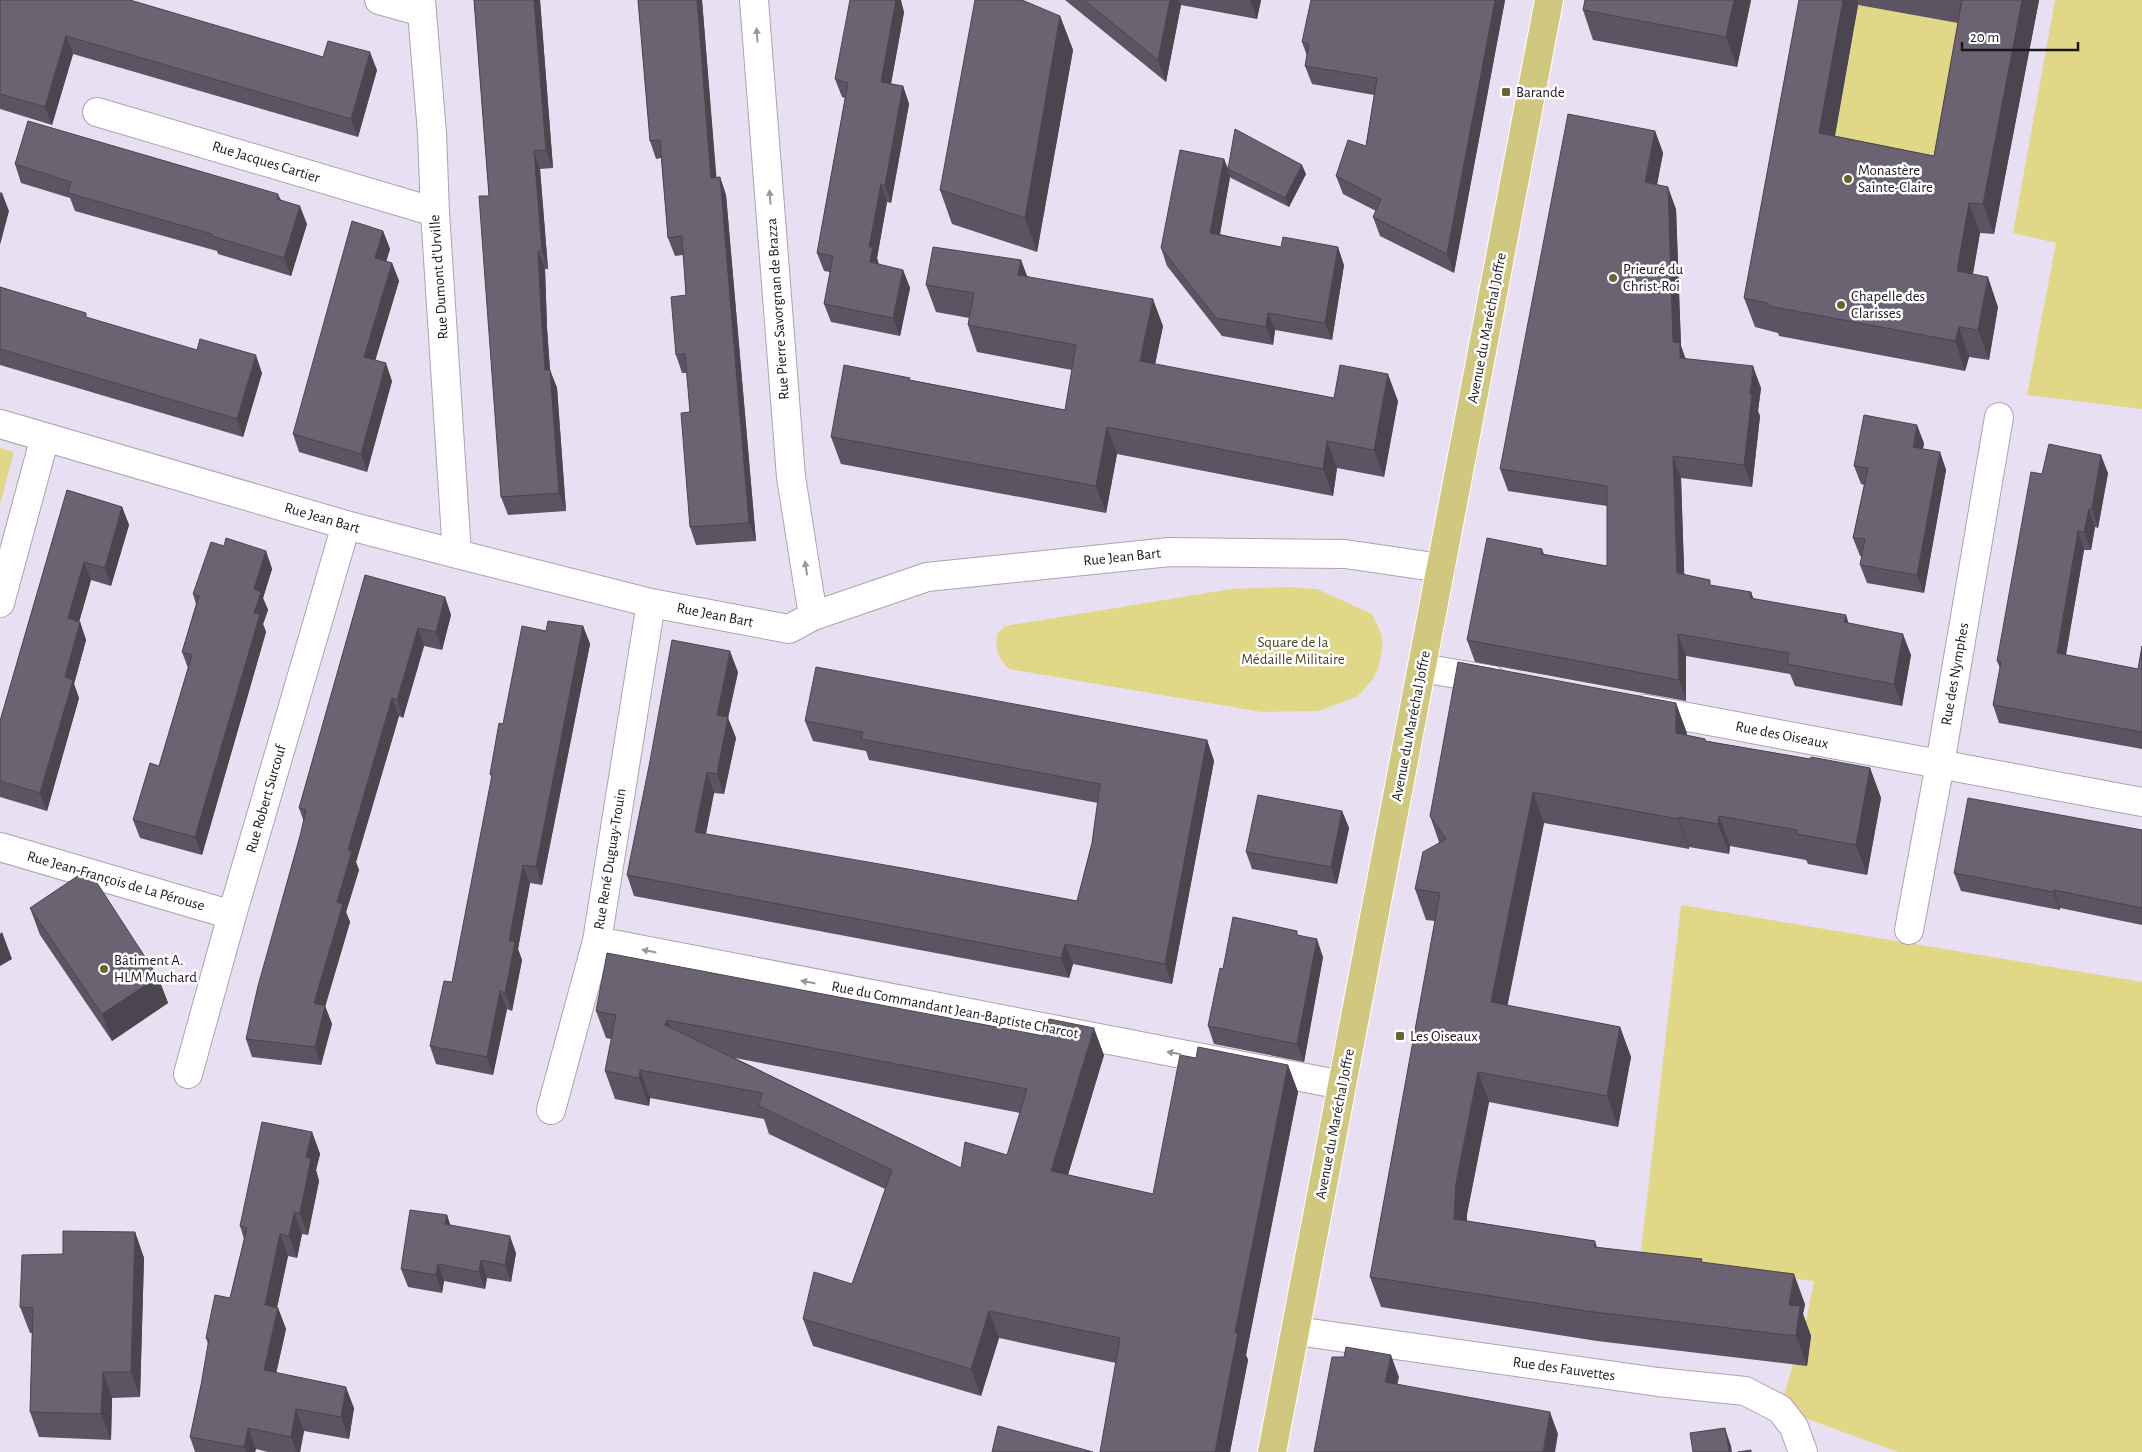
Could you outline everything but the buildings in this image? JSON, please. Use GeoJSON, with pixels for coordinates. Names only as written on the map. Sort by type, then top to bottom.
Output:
{"type":"FeatureCollection","features":[{"type":"Feature","properties":{"kind":"main road","name":"Avenue du Maréchal Joffre"},"geometry":{"type":"LineString","coordinates":[[1272,1452],[1549,0]]}},
{"type":"Feature","properties":{"kind":"street"},"geometry":{"type":"LineString","coordinates":[[379,0],[421,6]]}},
{"type":"Feature","properties":{"kind":"street","name":"Rue Pierre Savorgnan de Brazza"},"geometry":{"type":"LineString","coordinates":[[754,0],[791,477],[813,616]]}},
{"type":"Feature","properties":{"kind":"street","name":"Rue Dumont d'Urville"},"geometry":{"type":"LineString","coordinates":[[421,6],[432,133],[435,212],[457,554]]}},
{"type":"Feature","properties":{"kind":"street","name":"Rue Jacques Cartier"},"geometry":{"type":"LineString","coordinates":[[98,112],[435,212]]}},
{"type":"Feature","properties":{"kind":"street","name":"Rue des Nymphes"},"geometry":{"type":"LineString","coordinates":[[1909,930],[1940,764],[1999,418]]}},
{"type":"Feature","properties":{"kind":"street","name":"Rue Jean Bart"},"geometry":{"type":"LineString","coordinates":[[0,424],[346,525],[457,554],[651,603],[789,629],[813,616],[927,577],[1170,552],[1345,554],[1441,568]]}},
{"type":"Feature","properties":{"kind":"street"},"geometry":{"type":"LineString","coordinates":[[0,603],[45,437]]}},
{"type":"Feature","properties":{"kind":"street","name":"Rue Robert Surcouf"},"geometry":{"type":"LineString","coordinates":[[188,1074],[232,915],[346,525]]}},
{"type":"Feature","properties":{"kind":"street","name":"Rue René Duguay-Trouin"},"geometry":{"type":"LineString","coordinates":[[551,1110],[596,941],[651,603]]}},
{"type":"Feature","properties":{"kind":"street"},"geometry":{"type":"LineString","coordinates":[[1422,668],[1521,686]]}},
{"type":"Feature","properties":{"kind":"street","name":"Rue des Oiseaux"},"geometry":{"type":"LineString","coordinates":[[1618,704],[1940,764],[1970,772],[2142,802]]}},
{"type":"Feature","properties":{"kind":"street","name":"Rue Jean-François de La Pérouse"},"geometry":{"type":"LineString","coordinates":[[0,847],[232,915]]}},
{"type":"Feature","properties":{"kind":"street","name":"Rue du Commandant Jean-Baptiste Charcot"},"geometry":{"type":"LineString","coordinates":[[596,941],[1342,1085]]}},
{"type":"Feature","properties":{"kind":"street","name":"Rue des Fauvettes"},"geometry":{"type":"LineString","coordinates":[[1296,1331],[1658,1382],[1745,1391],[1780,1409],[1794,1427],[1803,1452]]}},
{"type":"Feature","properties":{"kind":"green space"},"geometry":{"type":"Polygon","coordinates":[[[2055,0],[2142,0],[2142,409],[2027,395],[2056,243],[2013,233],[2055,0]]]}},
{"type":"Feature","properties":{"kind":"green space"},"geometry":{"type":"Polygon","coordinates":[[[1858,5],[1974,26],[1944,186],[1830,163],[1858,5]]]}},
{"type":"Feature","properties":{"kind":"green space"},"geometry":{"type":"Polygon","coordinates":[[[0,448],[14,452],[0,504],[0,448]]]}},
{"type":"Feature","properties":{"kind":"green space","name":"Square de la Médaille Militaire"},"geometry":{"type":"Polygon","coordinates":[[[1288,587],[1317,589],[1372,614],[1380,631],[1383,645],[1379,665],[1373,679],[1357,697],[1318,711],[1262,712],[1009,669],[1002,661],[996,645],[997,634],[1005,626],[1231,589],[1288,587]]]}},
{"type":"Feature","properties":{"kind":"green space"},"geometry":{"type":"Polygon","coordinates":[[[1681,905],[2142,982],[2142,1452],[1898,1452],[1780,1409],[1806,1320],[1814,1281],[1640,1260],[1681,905]]]}},
{"type":"Feature","properties":{"kind":"place","name":"Barande"},"geometry":{"type":"Point","coordinates":[1506,92]}},
{"type":"Feature","properties":{"kind":"place","name":"Monastère Sainte-Claire"},"geometry":{"type":"Point","coordinates":[1848,179]}},
{"type":"Feature","properties":{"kind":"place","name":"Prieuré du Christ-Roi"},"geometry":{"type":"Point","coordinates":[1613,278]}},
{"type":"Feature","properties":{"kind":"place","name":"Chapelle des Clarisses"},"geometry":{"type":"Point","coordinates":[1841,305]}},
{"type":"Feature","properties":{"kind":"place","name":"Bâtiment A. HLM Muchard"},"geometry":{"type":"Point","coordinates":[104,969]}},
{"type":"Feature","properties":{"kind":"place","name":"Les Oiseaux"},"geometry":{"type":"Point","coordinates":[1400,1036]}}]}
